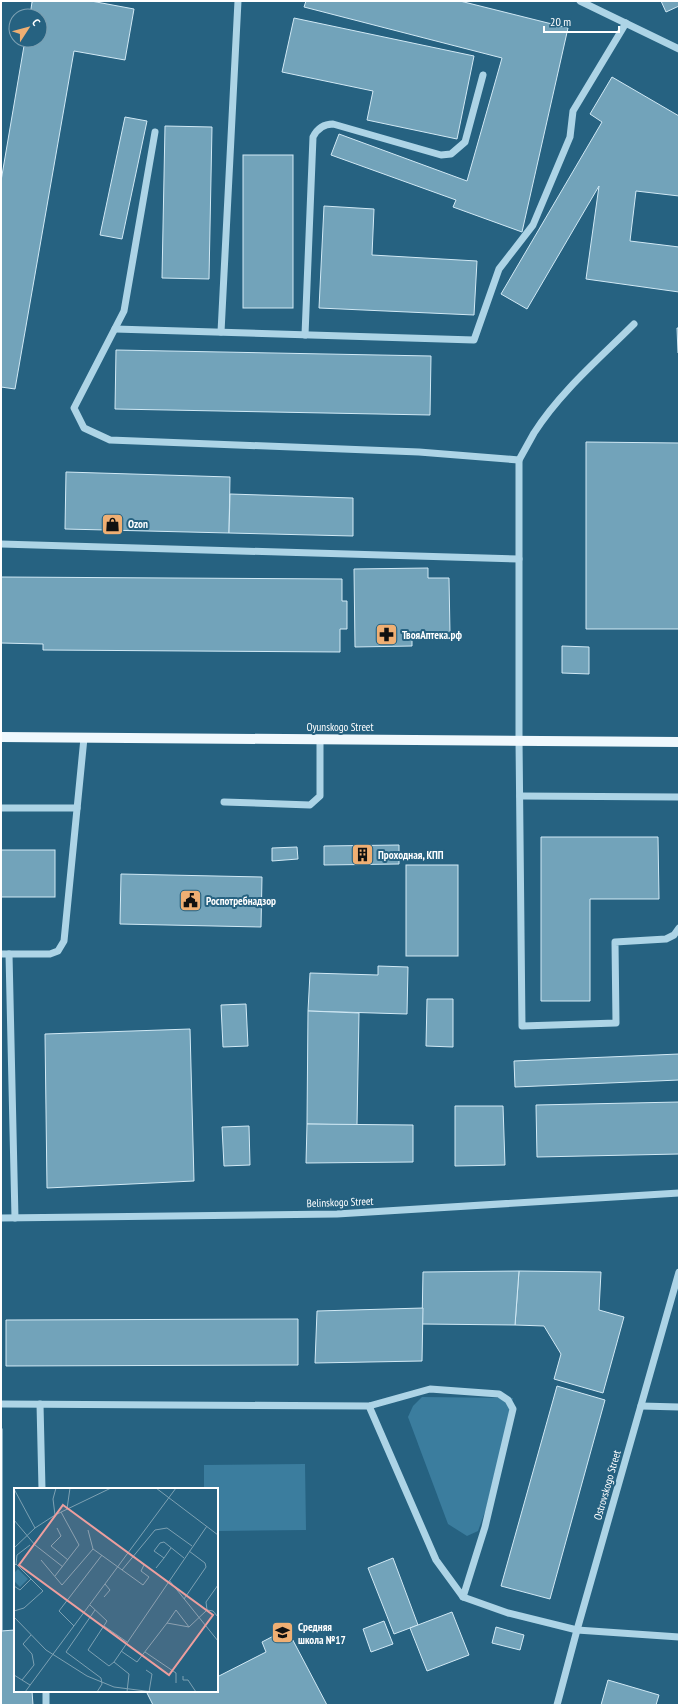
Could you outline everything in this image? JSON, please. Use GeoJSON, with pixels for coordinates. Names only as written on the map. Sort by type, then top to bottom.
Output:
{"type":"FeatureCollection","features":[{"type":"Feature","properties":{"kind":"main road","name":"Oyunskogo Street"},"geometry":{"type":"LineString","coordinates":[[1,737],[679,742]]}},
{"type":"Feature","properties":{"kind":"street"},"geometry":{"type":"LineString","coordinates":[[221,332],[238,1]]}},
{"type":"Feature","properties":{"kind":"street"},"geometry":{"type":"LineString","coordinates":[[580,1],[679,49]]}},
{"type":"Feature","properties":{"kind":"street"},"geometry":{"type":"LineString","coordinates":[[115,329],[474,340],[499,269],[533,225],[570,137],[573,111],[626,23]]}},
{"type":"Feature","properties":{"kind":"street"},"geometry":{"type":"LineString","coordinates":[[305,335],[313,137],[315,132],[324,126],[333,124],[441,155],[448,155],[454,152],[465,142],[483,75]]}},
{"type":"Feature","properties":{"kind":"street"},"geometry":{"type":"LineString","coordinates":[[155,132],[124,311],[74,408],[84,428],[110,440],[419,452],[519,460]]}},
{"type":"Feature","properties":{"kind":"street"},"geometry":{"type":"LineString","coordinates":[[634,324],[578,380],[552,409],[535,432],[519,460],[519,740],[522,1026],[616,1023],[615,942],[666,939],[674,935],[679,928]]}},
{"type":"Feature","properties":{"kind":"street"},"geometry":{"type":"LineString","coordinates":[[1,544],[519,559]]}},
{"type":"Feature","properties":{"kind":"street"},"geometry":{"type":"LineString","coordinates":[[1,954],[50,954],[58,951],[64,941],[84,738]]}},
{"type":"Feature","properties":{"kind":"street"},"geometry":{"type":"LineString","coordinates":[[224,802],[310,805],[320,796],[320,739]]}},
{"type":"Feature","properties":{"kind":"street"},"geometry":{"type":"LineString","coordinates":[[520,796],[679,797]]}},
{"type":"Feature","properties":{"kind":"street"},"geometry":{"type":"LineString","coordinates":[[1,808],[77,808]]}},
{"type":"Feature","properties":{"kind":"street"},"geometry":{"type":"LineString","coordinates":[[9,954],[15,1218]]}},
{"type":"Feature","properties":{"kind":"street","name":"Belinskogo Street"},"geometry":{"type":"LineString","coordinates":[[1,1218],[337,1214],[679,1193]]}},
{"type":"Feature","properties":{"kind":"street","name":"Ostrovskogo Street"},"geometry":{"type":"LineString","coordinates":[[557,1705],[679,1272]]}},
{"type":"Feature","properties":{"kind":"street"},"geometry":{"type":"LineString","coordinates":[[1,1404],[369,1406],[430,1389],[499,1394],[508,1400],[513,1409],[485,1527],[463,1597]]}},
{"type":"Feature","properties":{"kind":"street"},"geometry":{"type":"LineString","coordinates":[[40,1404],[42,1488]]}},
{"type":"Feature","properties":{"kind":"street"},"geometry":{"type":"LineString","coordinates":[[369,1406],[436,1560],[463,1597],[508,1613],[577,1630],[679,1637]]}},
{"type":"Feature","properties":{"kind":"street"},"geometry":{"type":"LineString","coordinates":[[641,1406],[679,1407]]}},
{"type":"Feature","properties":{"kind":"street"},"geometry":{"type":"LineString","coordinates":[[46,1692],[46,1705]]}},
{"type":"Feature","properties":{"kind":"shaded area"},"geometry":{"type":"Polygon","coordinates":[[[422,1397],[513,1398],[486,1509],[478,1531],[467,1536],[448,1524],[408,1417],[413,1406],[422,1397]]]}},
{"type":"Feature","properties":{"kind":"shaded area"},"geometry":{"type":"Polygon","coordinates":[[[305,1464],[306,1530],[218,1531],[218,1488],[204,1488],[204,1465],[305,1464]]]}},
{"type":"Feature","properties":{"kind":"building"},"geometry":{"type":"Polygon","coordinates":[[[91,1],[134,9],[125,60],[74,51],[15,389],[1,387],[1,181],[24,48],[48,48],[48,8],[31,8],[32,2],[91,1]]]}},
{"type":"Feature","properties":{"kind":"building"},"geometry":{"type":"Polygon","coordinates":[[[306,1],[460,1],[568,28],[522,232],[453,207],[456,200],[331,155],[339,134],[467,181],[502,58],[304,7],[306,1]]]}},
{"type":"Feature","properties":{"kind":"building"},"geometry":{"type":"Polygon","coordinates":[[[661,1],[679,1],[679,6],[666,12],[661,1]]]}},
{"type":"Feature","properties":{"kind":"building"},"geometry":{"type":"Polygon","coordinates":[[[294,18],[474,56],[457,139],[367,120],[373,91],[282,72],[294,18]]]}},
{"type":"Feature","properties":{"kind":"building"},"geometry":{"type":"Polygon","coordinates":[[[612,77],[679,116],[679,196],[636,191],[630,241],[679,247],[679,292],[586,279],[599,186],[527,309],[501,294],[602,122],[590,114],[612,77]]]}},
{"type":"Feature","properties":{"kind":"building"},"geometry":{"type":"Polygon","coordinates":[[[125,117],[147,121],[122,239],[100,235],[125,117]]]}},
{"type":"Feature","properties":{"kind":"building"},"geometry":{"type":"Polygon","coordinates":[[[165,126],[212,127],[209,279],[162,278],[165,126]]]}},
{"type":"Feature","properties":{"kind":"building"},"geometry":{"type":"Polygon","coordinates":[[[243,155],[293,155],[293,308],[243,308],[243,155]]]}},
{"type":"Feature","properties":{"kind":"building"},"geometry":{"type":"Polygon","coordinates":[[[324,206],[374,209],[372,255],[477,261],[474,315],[319,308],[324,206]]]}},
{"type":"Feature","properties":{"kind":"building"},"geometry":{"type":"Polygon","coordinates":[[[677,328],[679,328],[679,353],[678,353],[677,328]]]}},
{"type":"Feature","properties":{"kind":"building"},"geometry":{"type":"Polygon","coordinates":[[[116,350],[431,356],[430,415],[115,409],[116,350]]]}},
{"type":"Feature","properties":{"kind":"building"},"geometry":{"type":"Polygon","coordinates":[[[586,442],[679,443],[679,629],[586,629],[586,442]]]}},
{"type":"Feature","properties":{"kind":"building"},"geometry":{"type":"Polygon","coordinates":[[[66,472],[230,477],[229,533],[65,529],[66,472]]]}},
{"type":"Feature","properties":{"kind":"building"},"geometry":{"type":"Polygon","coordinates":[[[230,494],[353,498],[353,536],[229,533],[230,494]]]}},
{"type":"Feature","properties":{"kind":"building"},"geometry":{"type":"Polygon","coordinates":[[[428,568],[428,578],[449,578],[450,634],[412,634],[412,646],[355,647],[354,569],[428,568]]]}},
{"type":"Feature","properties":{"kind":"building"},"geometry":{"type":"Polygon","coordinates":[[[1,577],[342,579],[342,601],[347,601],[347,629],[340,629],[340,652],[43,650],[43,644],[1,643],[1,577]]]}},
{"type":"Feature","properties":{"kind":"building"},"geometry":{"type":"Polygon","coordinates":[[[562,646],[589,647],[589,674],[562,673],[562,646]]]}},
{"type":"Feature","properties":{"kind":"building"},"geometry":{"type":"Polygon","coordinates":[[[541,837],[658,837],[659,899],[590,899],[590,1001],[541,1001],[541,837]]]}},
{"type":"Feature","properties":{"kind":"building","name":"Проходная, КПП"},"geometry":{"type":"Polygon","coordinates":[[[399,845],[399,864],[324,865],[324,846],[399,845]]]}},
{"type":"Feature","properties":{"kind":"building"},"geometry":{"type":"Polygon","coordinates":[[[297,847],[298,859],[272,861],[272,848],[297,847]]]}},
{"type":"Feature","properties":{"kind":"building"},"geometry":{"type":"Polygon","coordinates":[[[1,850],[55,850],[55,897],[1,897],[1,850]]]}},
{"type":"Feature","properties":{"kind":"building"},"geometry":{"type":"Polygon","coordinates":[[[406,865],[458,865],[458,956],[406,956],[406,865]]]}},
{"type":"Feature","properties":{"kind":"building","name":"Роспотребнадзор"},"geometry":{"type":"Polygon","coordinates":[[[121,874],[262,877],[261,927],[120,924],[121,874]]]}},
{"type":"Feature","properties":{"kind":"building"},"geometry":{"type":"Polygon","coordinates":[[[378,966],[408,967],[407,1014],[308,1011],[310,973],[378,975],[378,966]]]}},
{"type":"Feature","properties":{"kind":"building"},"geometry":{"type":"Polygon","coordinates":[[[427,999],[453,999],[453,1047],[426,1046],[427,999]]]}},
{"type":"Feature","properties":{"kind":"building"},"geometry":{"type":"Polygon","coordinates":[[[246,1004],[248,1046],[223,1047],[221,1005],[246,1004]]]}},
{"type":"Feature","properties":{"kind":"building"},"geometry":{"type":"Polygon","coordinates":[[[308,1011],[359,1013],[357,1125],[307,1124],[308,1011]]]}},
{"type":"Feature","properties":{"kind":"building"},"geometry":{"type":"Polygon","coordinates":[[[190,1029],[194,1181],[47,1188],[45,1034],[190,1029]]]}},
{"type":"Feature","properties":{"kind":"building"},"geometry":{"type":"Polygon","coordinates":[[[679,1054],[679,1080],[515,1087],[514,1061],[679,1054]]]}},
{"type":"Feature","properties":{"kind":"building"},"geometry":{"type":"Polygon","coordinates":[[[679,1102],[679,1154],[537,1157],[536,1105],[679,1102]]]}},
{"type":"Feature","properties":{"kind":"building"},"geometry":{"type":"Polygon","coordinates":[[[455,1106],[503,1106],[505,1165],[455,1166],[455,1106]]]}},
{"type":"Feature","properties":{"kind":"building"},"geometry":{"type":"Polygon","coordinates":[[[307,1124],[413,1125],[413,1162],[306,1163],[307,1124]]]}},
{"type":"Feature","properties":{"kind":"building"},"geometry":{"type":"Polygon","coordinates":[[[249,1126],[250,1165],[224,1166],[222,1127],[249,1126]]]}},
{"type":"Feature","properties":{"kind":"building"},"geometry":{"type":"Polygon","coordinates":[[[519,1271],[601,1272],[599,1310],[624,1317],[603,1393],[554,1379],[561,1354],[544,1326],[515,1325],[519,1271]]]}},
{"type":"Feature","properties":{"kind":"building"},"geometry":{"type":"Polygon","coordinates":[[[519,1271],[515,1325],[422,1324],[423,1272],[519,1271]]]}},
{"type":"Feature","properties":{"kind":"building"},"geometry":{"type":"Polygon","coordinates":[[[423,1308],[422,1361],[315,1363],[317,1311],[423,1308]]]}},
{"type":"Feature","properties":{"kind":"building"},"geometry":{"type":"Polygon","coordinates":[[[298,1319],[298,1365],[6,1366],[6,1320],[298,1319]]]}},
{"type":"Feature","properties":{"kind":"building"},"geometry":{"type":"Polygon","coordinates":[[[557,1386],[605,1400],[550,1599],[501,1586],[557,1386]]]}},
{"type":"Feature","properties":{"kind":"building"},"geometry":{"type":"Polygon","coordinates":[[[2,1429],[2,1630],[1,1630],[2,1429]]]}},
{"type":"Feature","properties":{"kind":"building"},"geometry":{"type":"Polygon","coordinates":[[[393,1558],[418,1625],[394,1634],[368,1568],[393,1558]]]}},
{"type":"Feature","properties":{"kind":"building"},"geometry":{"type":"Polygon","coordinates":[[[452,1612],[469,1655],[427,1671],[410,1628],[452,1612]]]}},
{"type":"Feature","properties":{"kind":"building"},"geometry":{"type":"Polygon","coordinates":[[[384,1621],[393,1644],[371,1652],[363,1629],[384,1621]]]}},
{"type":"Feature","properties":{"kind":"building"},"geometry":{"type":"Polygon","coordinates":[[[496,1627],[524,1635],[520,1650],[492,1643],[496,1627]]]}},
{"type":"Feature","properties":{"kind":"building"},"geometry":{"type":"Polygon","coordinates":[[[287,1629],[327,1705],[153,1705],[146,1692],[218,1692],[218,1676],[266,1652],[262,1642],[287,1629]]]}},
{"type":"Feature","properties":{"kind":"building"},"geometry":{"type":"Polygon","coordinates":[[[14,1630],[14,1692],[32,1692],[33,1705],[1,1705],[1,1631],[14,1630]]]}},
{"type":"Feature","properties":{"kind":"building"},"geometry":{"type":"Polygon","coordinates":[[[608,1680],[659,1695],[656,1705],[601,1705],[608,1680]]]}},
{"type":"Feature","properties":{"kind":"place","name":"Ozon"},"geometry":{"type":"Point","coordinates":[113,524]}},
{"type":"Feature","properties":{"kind":"place","name":"ТвояАптека.рф"},"geometry":{"type":"Point","coordinates":[386,635]}},
{"type":"Feature","properties":{"kind":"place","name":"Проходная, КПП"},"geometry":{"type":"Point","coordinates":[362,855]}},
{"type":"Feature","properties":{"kind":"place","name":"Роспотребнадзор"},"geometry":{"type":"Point","coordinates":[191,901]}},
{"type":"Feature","properties":{"kind":"place","name":"Средняя школа №17"},"geometry":{"type":"Point","coordinates":[283,1633]}}]}
